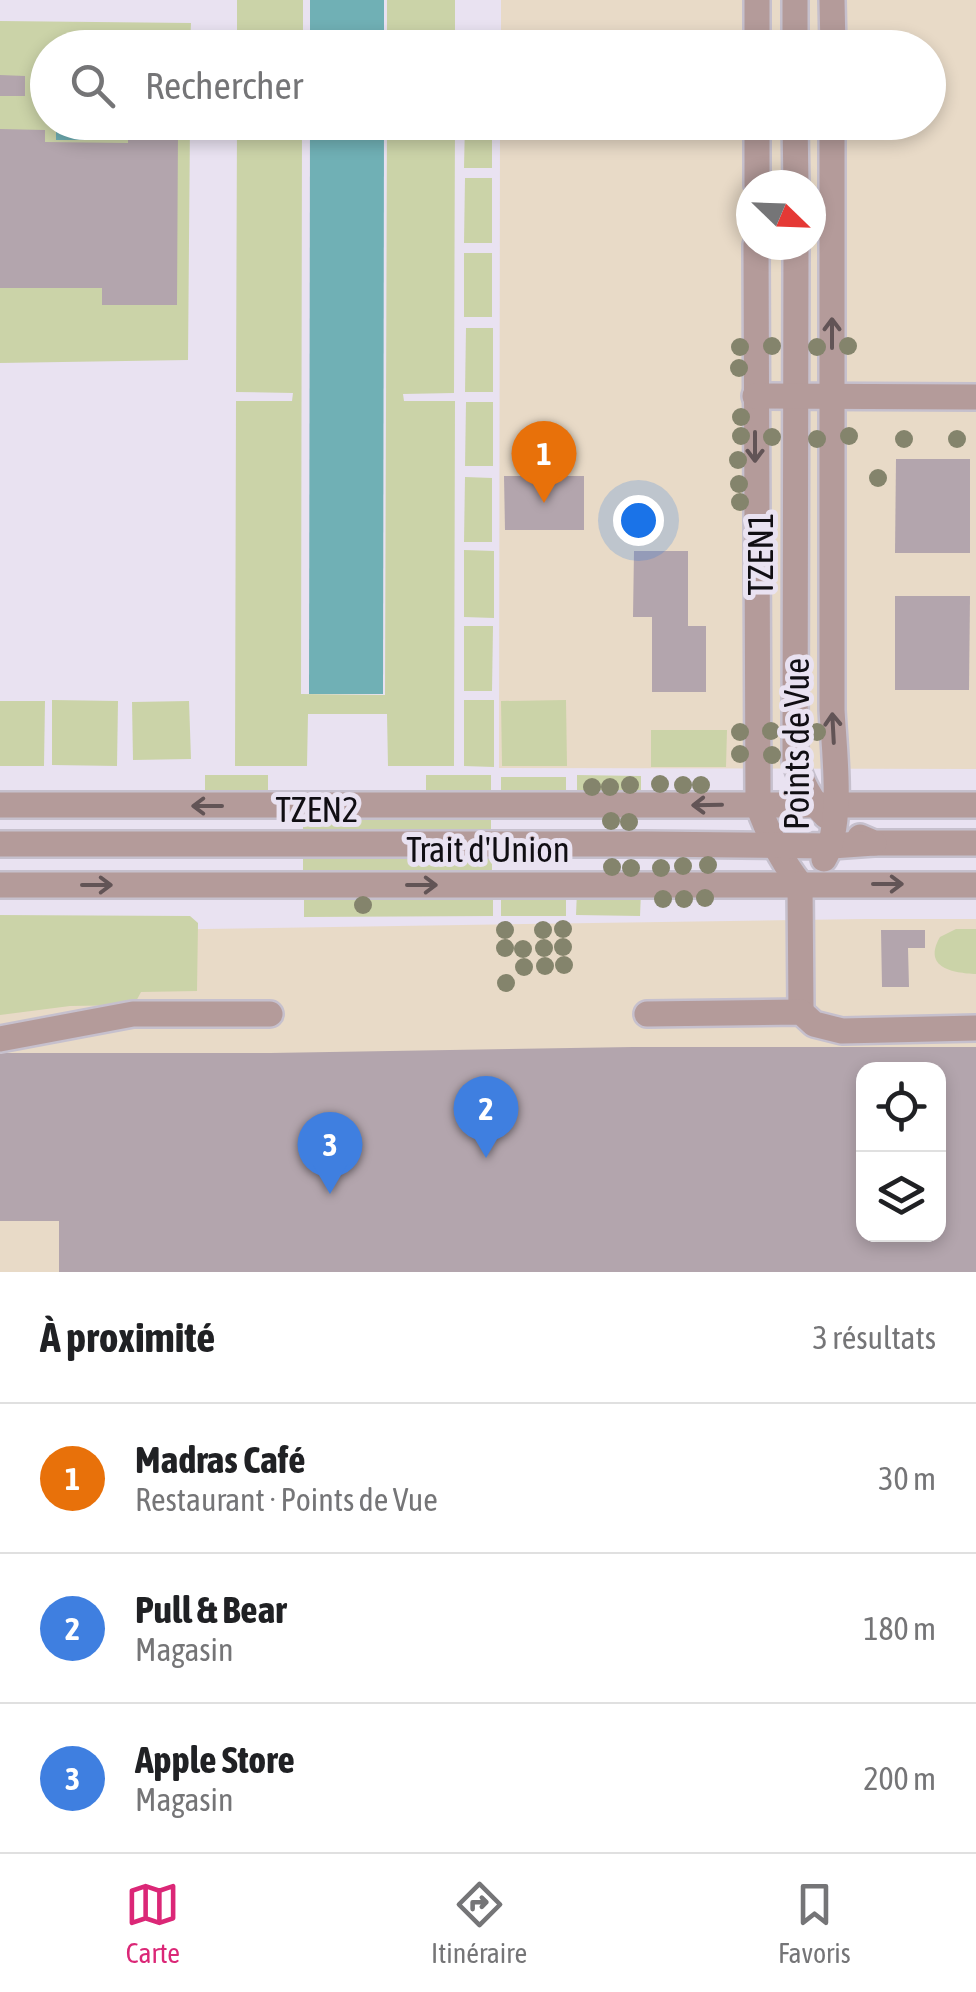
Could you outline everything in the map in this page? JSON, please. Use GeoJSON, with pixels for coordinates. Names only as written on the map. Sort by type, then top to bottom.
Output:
{"type":"FeatureCollection","features":[{"type":"Feature","properties":{"kind":"street"},"geometry":{"type":"LineString","coordinates":[[757,30],[758,0]]}},
{"type":"Feature","properties":{"kind":"street"},"geometry":{"type":"LineString","coordinates":[[795,0],[795,30]]}},
{"type":"Feature","properties":{"kind":"street"},"geometry":{"type":"LineString","coordinates":[[832,0],[832,30]]}},
{"type":"Feature","properties":{"kind":"street"},"geometry":{"type":"LineString","coordinates":[[756,170],[757,140]]}},
{"type":"Feature","properties":{"kind":"street"},"geometry":{"type":"LineString","coordinates":[[796,140],[796,170]]}},
{"type":"Feature","properties":{"kind":"street","name":"Points de Vue"},"geometry":{"type":"LineString","coordinates":[[756,260],[758,805],[787,867],[800,884],[820,867],[835,776],[832,140]]}},
{"type":"Feature","properties":{"kind":"street","name":"TZEN1"},"geometry":{"type":"LineString","coordinates":[[796,260],[795,762],[803,785],[829,820]]}},
{"type":"Feature","properties":{"kind":"street"},"geometry":{"type":"LineString","coordinates":[[755,396],[976,396]]}},
{"type":"Feature","properties":{"kind":"street"},"geometry":{"type":"LineString","coordinates":[[835,776],[858,802],[874,807]]}},
{"type":"Feature","properties":{"kind":"street","name":"Trait d'Union"},"geometry":{"type":"LineString","coordinates":[[0,805],[758,805],[829,820],[874,807],[976,805]]}},
{"type":"Feature","properties":{"kind":"street"},"geometry":{"type":"LineString","coordinates":[[829,820],[874,842],[976,843]]}},
{"type":"Feature","properties":{"kind":"street","name":"TZEN2"},"geometry":{"type":"LineString","coordinates":[[0,844],[776,845],[829,820]]}},
{"type":"Feature","properties":{"kind":"street"},"geometry":{"type":"LineString","coordinates":[[800,884],[800,1012]]}},
{"type":"Feature","properties":{"kind":"street","name":"Trait d'Union"},"geometry":{"type":"LineString","coordinates":[[0,885],[976,885]]}},
{"type":"Feature","properties":{"kind":"street"},"geometry":{"type":"LineString","coordinates":[[646,1014],[800,1012],[814,1024],[842,1031],[976,1028]]}},
{"type":"Feature","properties":{"kind":"street"},"geometry":{"type":"LineString","coordinates":[[0,1039],[133,1014],[270,1014]]}},
{"type":"Feature","properties":{"kind":"shaded area"},"geometry":{"type":"Polygon","coordinates":[[[501,0],[976,0],[976,769],[499,768],[500,140],[946,140],[946,30],[501,30],[501,0]]]}},
{"type":"Feature","properties":{"kind":"shaded area"},"geometry":{"type":"Polygon","coordinates":[[[976,919],[976,1272],[0,1272],[0,932],[976,919]]]}},
{"type":"Feature","properties":{"kind":"green space"},"geometry":{"type":"Polygon","coordinates":[[[237,0],[303,0],[303,30],[237,30],[237,0]]]}},
{"type":"Feature","properties":{"kind":"green space"},"geometry":{"type":"Polygon","coordinates":[[[387,0],[455,0],[455,30],[387,30],[387,0]]]}},
{"type":"Feature","properties":{"kind":"green space"},"geometry":{"type":"Polygon","coordinates":[[[0,21],[191,23],[191,30],[30,30],[30,140],[190,140],[188,360],[0,363],[0,21]]]}},
{"type":"Feature","properties":{"kind":"green space"},"geometry":{"type":"Polygon","coordinates":[[[237,140],[302,140],[301,694],[385,695],[387,140],[455,140],[454,393],[403,394],[404,401],[455,401],[454,766],[388,766],[387,714],[308,714],[307,766],[235,766],[236,401],[292,401],[293,393],[236,392],[237,140]]]}},
{"type":"Feature","properties":{"kind":"green space"},"geometry":{"type":"Polygon","coordinates":[[[465,140],[492,140],[492,168],[464,168],[465,140]]]}},
{"type":"Feature","properties":{"kind":"green space"},"geometry":{"type":"Polygon","coordinates":[[[465,178],[492,178],[492,243],[464,243],[465,178]]]}},
{"type":"Feature","properties":{"kind":"green space"},"geometry":{"type":"Polygon","coordinates":[[[464,253],[492,253],[492,317],[464,317],[464,253]]]}},
{"type":"Feature","properties":{"kind":"green space"},"geometry":{"type":"Polygon","coordinates":[[[466,328],[493,328],[493,392],[465,392],[466,328]]]}},
{"type":"Feature","properties":{"kind":"green space"},"geometry":{"type":"Polygon","coordinates":[[[466,402],[493,402],[493,466],[465,466],[466,402]]]}},
{"type":"Feature","properties":{"kind":"green space"},"geometry":{"type":"Polygon","coordinates":[[[465,477],[492,478],[492,542],[464,542],[465,477]]]}},
{"type":"Feature","properties":{"kind":"green space"},"geometry":{"type":"Polygon","coordinates":[[[464,550],[494,551],[494,618],[464,617],[464,550]]]}},
{"type":"Feature","properties":{"kind":"green space"},"geometry":{"type":"Polygon","coordinates":[[[464,626],[493,626],[492,691],[464,691],[464,626]]]}},
{"type":"Feature","properties":{"kind":"green space"},"geometry":{"type":"Polygon","coordinates":[[[52,700],[118,701],[117,766],[52,765],[52,700]]]}},
{"type":"Feature","properties":{"kind":"green space"},"geometry":{"type":"Polygon","coordinates":[[[464,700],[494,700],[494,767],[464,766],[464,700]]]}},
{"type":"Feature","properties":{"kind":"green space"},"geometry":{"type":"Polygon","coordinates":[[[566,700],[567,766],[502,766],[501,701],[566,700]]]}},
{"type":"Feature","properties":{"kind":"green space"},"geometry":{"type":"Polygon","coordinates":[[[0,701],[45,701],[44,766],[0,766],[0,701]]]}},
{"type":"Feature","properties":{"kind":"green space"},"geometry":{"type":"Polygon","coordinates":[[[189,701],[191,759],[133,760],[132,702],[189,701]]]}},
{"type":"Feature","properties":{"kind":"green space"},"geometry":{"type":"Polygon","coordinates":[[[651,730],[727,730],[726,767],[651,767],[651,730]]]}},
{"type":"Feature","properties":{"kind":"green space"},"geometry":{"type":"Polygon","coordinates":[[[205,775],[268,775],[268,798],[205,798],[205,775]]]}},
{"type":"Feature","properties":{"kind":"green space"},"geometry":{"type":"Polygon","coordinates":[[[426,775],[491,775],[491,799],[426,800],[426,775]]]}},
{"type":"Feature","properties":{"kind":"green space"},"geometry":{"type":"Polygon","coordinates":[[[577,775],[641,776],[641,799],[577,799],[577,775]]]}},
{"type":"Feature","properties":{"kind":"green space"},"geometry":{"type":"Polygon","coordinates":[[[501,777],[566,777],[566,799],[501,799],[501,777]]]}},
{"type":"Feature","properties":{"kind":"green space"},"geometry":{"type":"Polygon","coordinates":[[[303,813],[491,813],[491,831],[303,831],[303,813]]]}},
{"type":"Feature","properties":{"kind":"green space"},"geometry":{"type":"Polygon","coordinates":[[[303,858],[492,858],[492,876],[303,877],[303,858]]]}},
{"type":"Feature","properties":{"kind":"green space"},"geometry":{"type":"Polygon","coordinates":[[[304,891],[493,891],[493,916],[304,917],[304,891]]]}},
{"type":"Feature","properties":{"kind":"green space"},"geometry":{"type":"Polygon","coordinates":[[[501,891],[566,891],[566,916],[501,916],[501,891]]]}},
{"type":"Feature","properties":{"kind":"green space"},"geometry":{"type":"Polygon","coordinates":[[[577,891],[641,892],[640,916],[576,915],[577,891]]]}},
{"type":"Feature","properties":{"kind":"green space"},"geometry":{"type":"Polygon","coordinates":[[[0,915],[190,916],[198,923],[197,991],[141,992],[134,1005],[70,1006],[0,1015],[0,915]]]}},
{"type":"Feature","properties":{"kind":"green space"},"geometry":{"type":"Polygon","coordinates":[[[956,929],[976,929],[976,974],[950,970],[937,962],[935,947],[940,937],[956,929]]]}},
{"type":"Feature","properties":{"kind":"water"},"geometry":{"type":"Polygon","coordinates":[[[310,0],[384,0],[384,30],[310,30],[310,0]]]}},
{"type":"Feature","properties":{"kind":"water"},"geometry":{"type":"Polygon","coordinates":[[[310,140],[384,140],[383,694],[309,694],[310,140]]]}},
{"type":"Feature","properties":{"kind":"building"},"geometry":{"type":"Polygon","coordinates":[[[0,75],[25,76],[25,96],[0,96],[0,75]]]}},
{"type":"Feature","properties":{"kind":"building"},"geometry":{"type":"Polygon","coordinates":[[[0,129],[30,130],[30,140],[45,142],[178,140],[177,305],[102,305],[102,288],[0,288],[0,129]]]}},
{"type":"Feature","properties":{"kind":"building"},"geometry":{"type":"Polygon","coordinates":[[[896,459],[970,459],[970,553],[895,553],[896,459]]]}},
{"type":"Feature","properties":{"kind":"building"},"geometry":{"type":"Polygon","coordinates":[[[504,476],[584,476],[584,530],[505,530],[504,476]]]}},
{"type":"Feature","properties":{"kind":"building"},"geometry":{"type":"Polygon","coordinates":[[[634,551],[688,551],[688,626],[706,626],[706,692],[652,692],[652,617],[633,617],[634,551]]]}},
{"type":"Feature","properties":{"kind":"building"},"geometry":{"type":"Polygon","coordinates":[[[895,596],[970,596],[969,690],[895,690],[895,596]]]}},
{"type":"Feature","properties":{"kind":"building"},"geometry":{"type":"Polygon","coordinates":[[[881,930],[925,930],[925,948],[908,948],[909,987],[882,987],[881,930]]]}},
{"type":"Feature","properties":{"kind":"building"},"geometry":{"type":"Polygon","coordinates":[[[976,1047],[976,1272],[59,1272],[59,1221],[0,1221],[0,1053],[976,1047]]]}},
{"type":"Feature","properties":{"kind":"place","name":"Madras Café"},"geometry":{"type":"Point","coordinates":[544,503]}},
{"type":"Feature","properties":{"kind":"place","name":"Pull & Bear"},"geometry":{"type":"Point","coordinates":[486,1158]}},
{"type":"Feature","properties":{"kind":"place","name":"Apple Store"},"geometry":{"type":"Point","coordinates":[330,1194]}}]}
